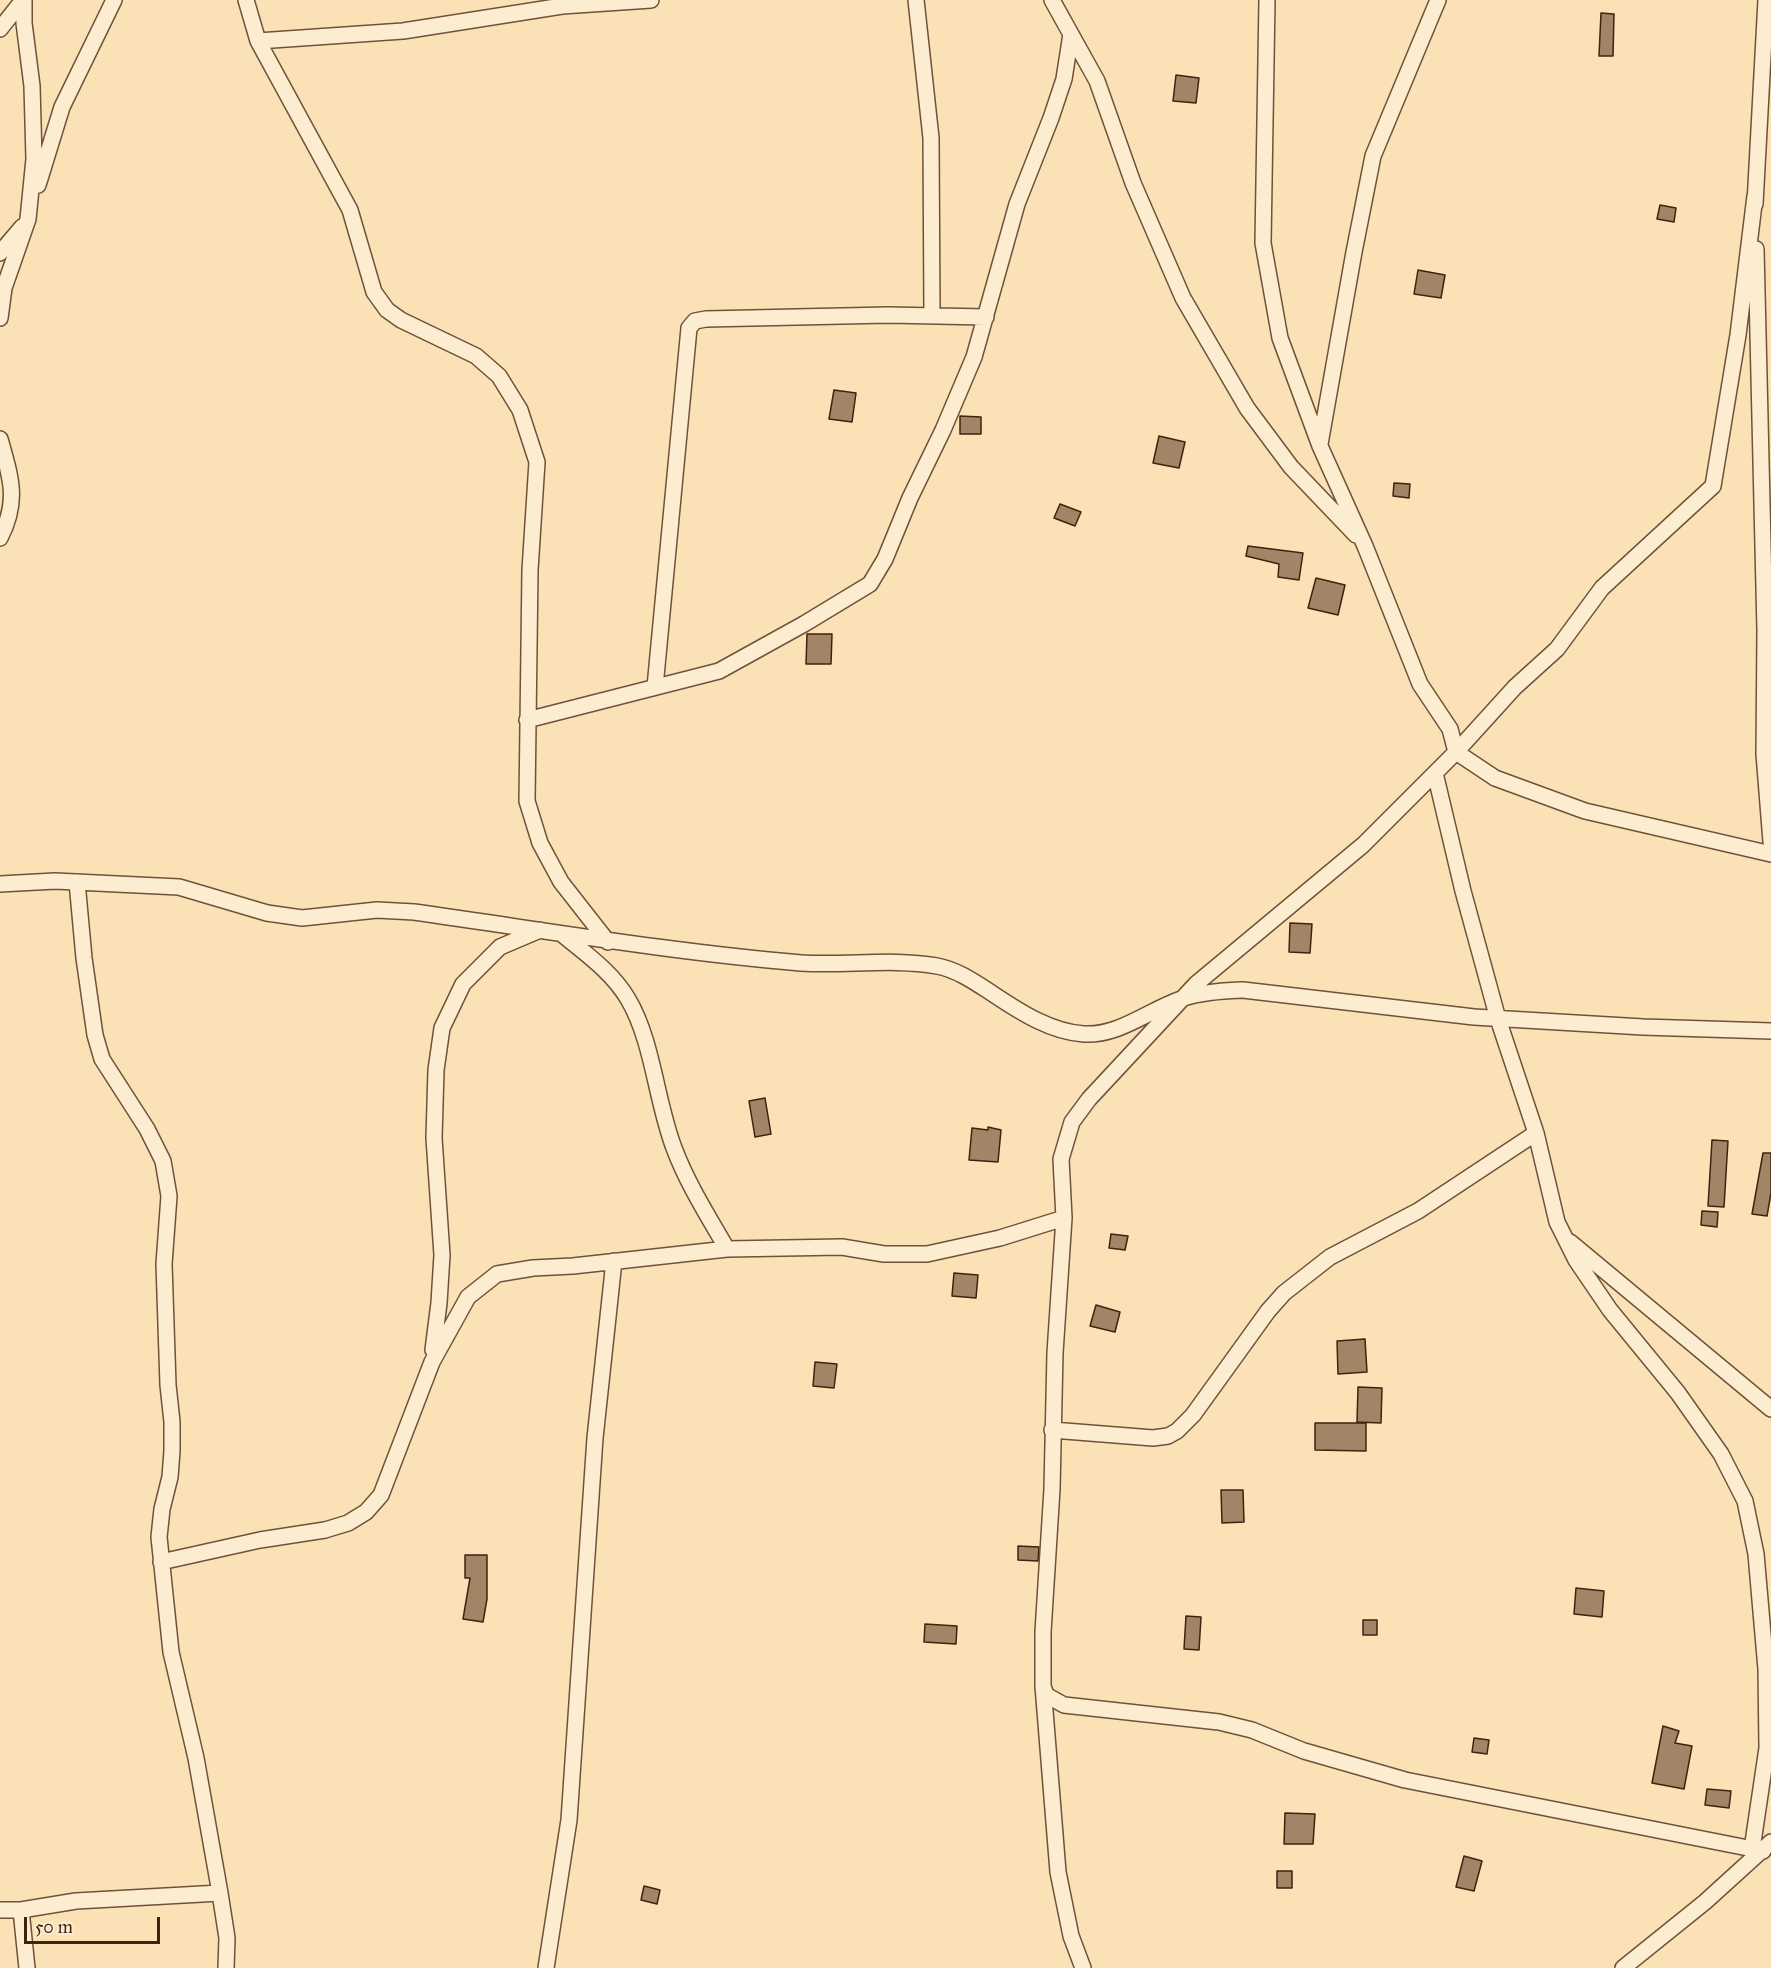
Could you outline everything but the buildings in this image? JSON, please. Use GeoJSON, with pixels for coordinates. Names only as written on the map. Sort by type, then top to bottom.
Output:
{"type":"FeatureCollection","features":[{"type":"Feature","properties":{"kind":"street"},"geometry":{"type":"LineString","coordinates":[[0,29],[24,0]]}},
{"type":"Feature","properties":{"kind":"street"},"geometry":{"type":"LineString","coordinates":[[0,253],[28,219],[34,159],[32,86],[24,23],[24,0]]}},
{"type":"Feature","properties":{"kind":"street"},"geometry":{"type":"LineString","coordinates":[[0,318],[4,288],[63,107],[114,0]]}},
{"type":"Feature","properties":{"kind":"street"},"geometry":{"type":"LineString","coordinates":[[246,0],[258,41],[350,210],[374,292],[387,310],[401,320],[476,356],[499,375],[520,410],[537,462],[530,570],[527,801],[540,843],[561,882],[608,942]]}},
{"type":"Feature","properties":{"kind":"street"},"geometry":{"type":"LineString","coordinates":[[258,41],[403,31],[562,6],[651,0]]}},
{"type":"Feature","properties":{"kind":"street"},"geometry":{"type":"LineString","coordinates":[[916,0],[931,138],[932,316]]}},
{"type":"Feature","properties":{"kind":"street"},"geometry":{"type":"LineString","coordinates":[[1052,0],[1097,81],[1133,183],[1183,297],[1247,408],[1291,467],[1365,546]]}},
{"type":"Feature","properties":{"kind":"street"},"geometry":{"type":"LineString","coordinates":[[1268,0],[1263,243],[1280,338],[1320,447],[1365,546],[1420,684],[1450,729],[1456,752],[1495,778],[1585,811],[1771,854]]}},
{"type":"Feature","properties":{"kind":"street"},"geometry":{"type":"LineString","coordinates":[[1320,447],[1373,156],[1438,0]]}},
{"type":"Feature","properties":{"kind":"street"},"geometry":{"type":"LineString","coordinates":[[1083,1968],[1071,1936],[1058,1872],[1042,1686],[1052,1489],[1052,1430],[1064,1218],[1061,1159],[1072,1122],[1089,1099],[1196,984],[1363,845],[1456,752],[1515,687],[1557,649],[1602,588],[1713,486],[1738,335],[1755,196],[1766,0]]}},
{"type":"Feature","properties":{"kind":"street"},"geometry":{"type":"LineString","coordinates":[[527,720],[719,671],[870,584],[885,559],[974,357],[1017,204],[1064,79],[1071,34]]}},
{"type":"Feature","properties":{"kind":"street"},"geometry":{"type":"LineString","coordinates":[[1755,196],[1765,631],[1764,754],[1771,842]]}},
{"type":"Feature","properties":{"kind":"street"},"geometry":{"type":"LineString","coordinates":[[655,687],[689,328],[695,321],[867,315],[986,317]]}},
{"type":"Feature","properties":{"kind":"street"},"geometry":{"type":"LineString","coordinates":[[0,439],[9,470],[13,502],[0,538]]}},
{"type":"Feature","properties":{"kind":"street"},"geometry":{"type":"LineString","coordinates":[[1435,773],[1463,891],[1498,1019],[1536,1133],[1557,1222],[1576,1260],[1610,1310],[1678,1394],[1721,1454],[1745,1501],[1755,1554],[1766,1669],[1767,1748],[1762,1847],[1705,1902],[1623,1968]]}},
{"type":"Feature","properties":{"kind":"street"},"geometry":{"type":"LineString","coordinates":[[0,884],[76,882],[179,887],[267,913],[302,918],[377,910],[414,912],[608,942],[804,963],[910,963],[939,966],[967,977],[1000,999],[1057,1030],[1084,1034],[1103,1033],[1182,999],[1220,991],[1243,990],[1498,1019],[1771,1031]]}},
{"type":"Feature","properties":{"kind":"street"},"geometry":{"type":"LineString","coordinates":[[76,882],[94,1024],[102,1059],[147,1129],[163,1161],[169,1196],[164,1264],[172,1441],[170,1477],[162,1509],[159,1537],[171,1652],[196,1758],[220,1893],[226,1938],[226,1968]]}},
{"type":"Feature","properties":{"kind":"street"},"geometry":{"type":"LineString","coordinates":[[432,1362],[442,1256],[434,1138],[436,1070],[442,1028],[463,984],[470,976],[500,947],[541,930]]}},
{"type":"Feature","properties":{"kind":"street"},"geometry":{"type":"LineString","coordinates":[[561,933],[607,971],[628,999],[642,1033],[663,1117],[674,1148],[685,1174],[727,1249]]}},
{"type":"Feature","properties":{"kind":"street"},"geometry":{"type":"LineString","coordinates":[[1052,1430],[1154,1438],[1168,1436],[1177,1431],[1192,1415],[1268,1311],[1284,1293],[1330,1257],[1418,1211],[1536,1133]]}},
{"type":"Feature","properties":{"kind":"street"},"geometry":{"type":"LineString","coordinates":[[161,1562],[260,1540],[325,1530],[348,1523],[366,1512],[381,1495],[432,1362],[468,1297],[497,1274],[533,1268],[727,1249],[842,1247],[884,1254],[927,1254],[1000,1238],[1064,1218]]}},
{"type":"Feature","properties":{"kind":"street"},"geometry":{"type":"LineString","coordinates":[[1566,1238],[1771,1409]]}},
{"type":"Feature","properties":{"kind":"street"},"geometry":{"type":"LineString","coordinates":[[546,1968],[569,1820],[595,1438],[614,1261]]}},
{"type":"Feature","properties":{"kind":"street"},"geometry":{"type":"LineString","coordinates":[[1042,1686],[1046,1695],[1064,1705],[1220,1722],[1252,1730],[1304,1751],[1406,1780],[1762,1847]]}},
{"type":"Feature","properties":{"kind":"street"},"geometry":{"type":"LineString","coordinates":[[0,1910],[21,1910],[76,1901],[220,1893]]}},
{"type":"Feature","properties":{"kind":"street"},"geometry":{"type":"LineString","coordinates":[[21,1910],[27,1968]]}}]}
